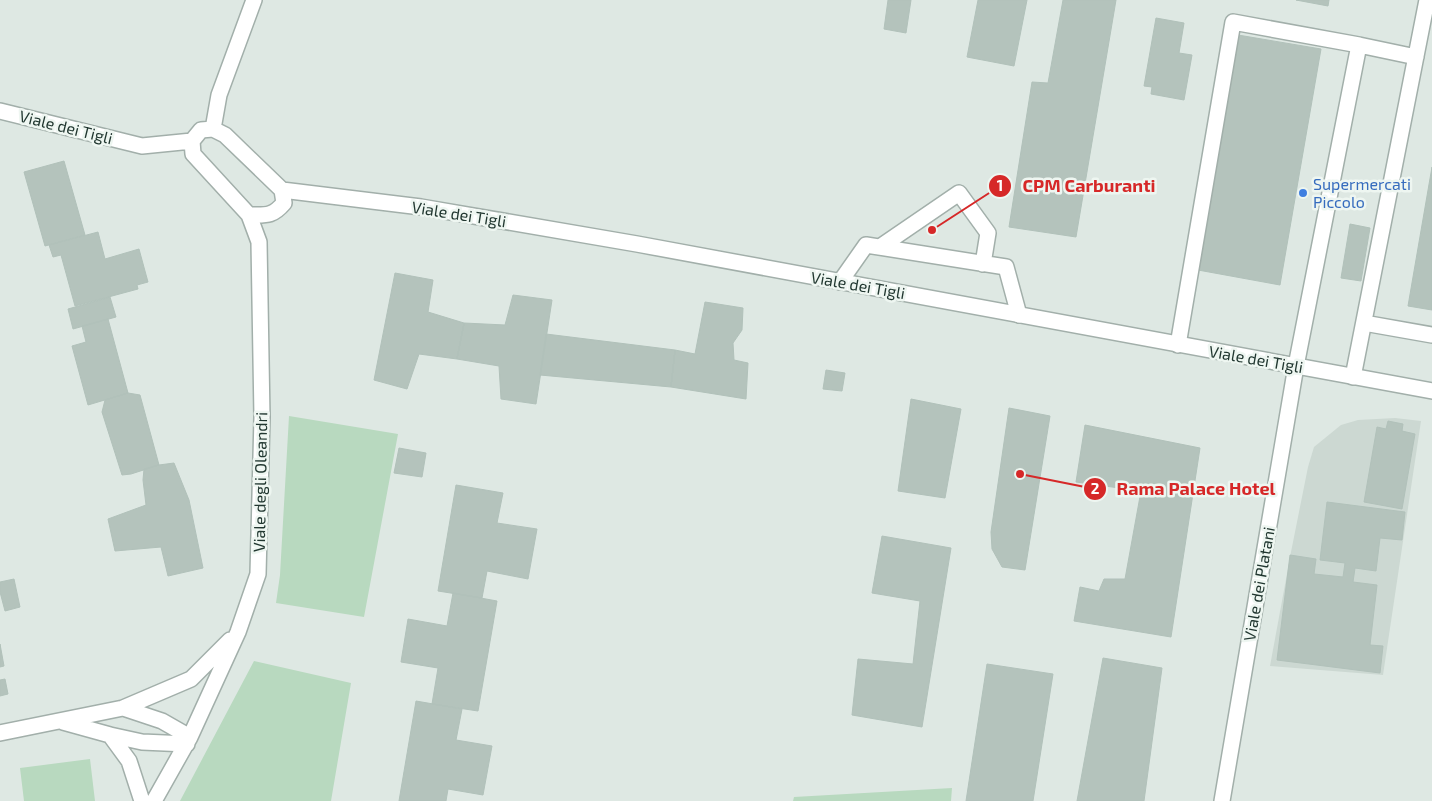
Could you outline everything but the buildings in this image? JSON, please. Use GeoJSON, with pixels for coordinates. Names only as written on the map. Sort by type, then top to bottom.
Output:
{"type":"FeatureCollection","features":[{"type":"Feature","properties":{"kind":"street"},"geometry":{"type":"LineString","coordinates":[[213,129],[219,95],[254,0]]}},
{"type":"Feature","properties":{"kind":"street"},"geometry":{"type":"LineString","coordinates":[[1353,377],[1427,0]]}},
{"type":"Feature","properties":{"kind":"street"},"geometry":{"type":"LineString","coordinates":[[1178,344],[1233,22],[1416,57]]}},
{"type":"Feature","properties":{"kind":"street","name":"Viale dei Platani"},"geometry":{"type":"LineString","coordinates":[[1222,801],[1296,366],[1359,45]]}},
{"type":"Feature","properties":{"kind":"street","name":"Viale dei Tigli"},"geometry":{"type":"LineString","coordinates":[[0,111],[142,146],[192,140]]}},
{"type":"Feature","properties":{"kind":"street"},"geometry":{"type":"LineString","coordinates":[[213,129],[225,135],[282,190],[284,203],[276,212],[268,216],[249,215],[193,154],[192,140],[201,130],[213,129]]}},
{"type":"Feature","properties":{"kind":"street","name":"Viale dei Tigli"},"geometry":{"type":"LineString","coordinates":[[282,190],[421,207],[637,244],[1432,391]]}},
{"type":"Feature","properties":{"kind":"street"},"geometry":{"type":"LineString","coordinates":[[880,247],[959,193],[988,233],[982,264]]}},
{"type":"Feature","properties":{"kind":"street","name":"Viale degli Oleandri"},"geometry":{"type":"LineString","coordinates":[[154,801],[189,741],[238,632],[258,574],[262,417],[259,242],[249,215]]}},
{"type":"Feature","properties":{"kind":"street"},"geometry":{"type":"LineString","coordinates":[[840,282],[866,245],[1006,268],[1019,315]]}},
{"type":"Feature","properties":{"kind":"street"},"geometry":{"type":"LineString","coordinates":[[1364,323],[1432,335]]}},
{"type":"Feature","properties":{"kind":"street"},"geometry":{"type":"LineString","coordinates":[[0,733],[123,708],[191,679],[238,632]]}},
{"type":"Feature","properties":{"kind":"street"},"geometry":{"type":"LineString","coordinates":[[123,708],[162,721],[189,741]]}},
{"type":"Feature","properties":{"kind":"street"},"geometry":{"type":"LineString","coordinates":[[59,721],[142,742],[189,741]]}},
{"type":"Feature","properties":{"kind":"street"},"geometry":{"type":"LineString","coordinates":[[110,735],[130,760],[142,801]]}},
{"type":"Feature","properties":{"kind":"shaded area"},"geometry":{"type":"Polygon","coordinates":[[[1395,418],[1421,421],[1383,675],[1270,666],[1308,467],[1314,447],[1341,425],[1358,420],[1395,418]]]}},
{"type":"Feature","properties":{"kind":"green space"},"geometry":{"type":"Polygon","coordinates":[[[289,416],[398,434],[364,617],[276,603],[280,575],[289,416]]]}},
{"type":"Feature","properties":{"kind":"green space"},"geometry":{"type":"Polygon","coordinates":[[[254,661],[351,683],[331,801],[180,801],[254,661]]]}},
{"type":"Feature","properties":{"kind":"green space"},"geometry":{"type":"Polygon","coordinates":[[[90,759],[95,801],[24,801],[20,768],[90,759]]]}},
{"type":"Feature","properties":{"kind":"green space"},"geometry":{"type":"Polygon","coordinates":[[[952,788],[951,801],[793,801],[794,797],[952,788]]]}},
{"type":"Feature","properties":{"kind":"place","name":"Supermercati Piccolo"},"geometry":{"type":"Point","coordinates":[1303,193]}},
{"type":"Feature","properties":{"kind":"place","name":"CPM Carburanti"},"geometry":{"type":"Point","coordinates":[932,230]}},
{"type":"Feature","properties":{"kind":"place","name":"Rama Palace Hotel"},"geometry":{"type":"Point","coordinates":[1020,474]}}]}
